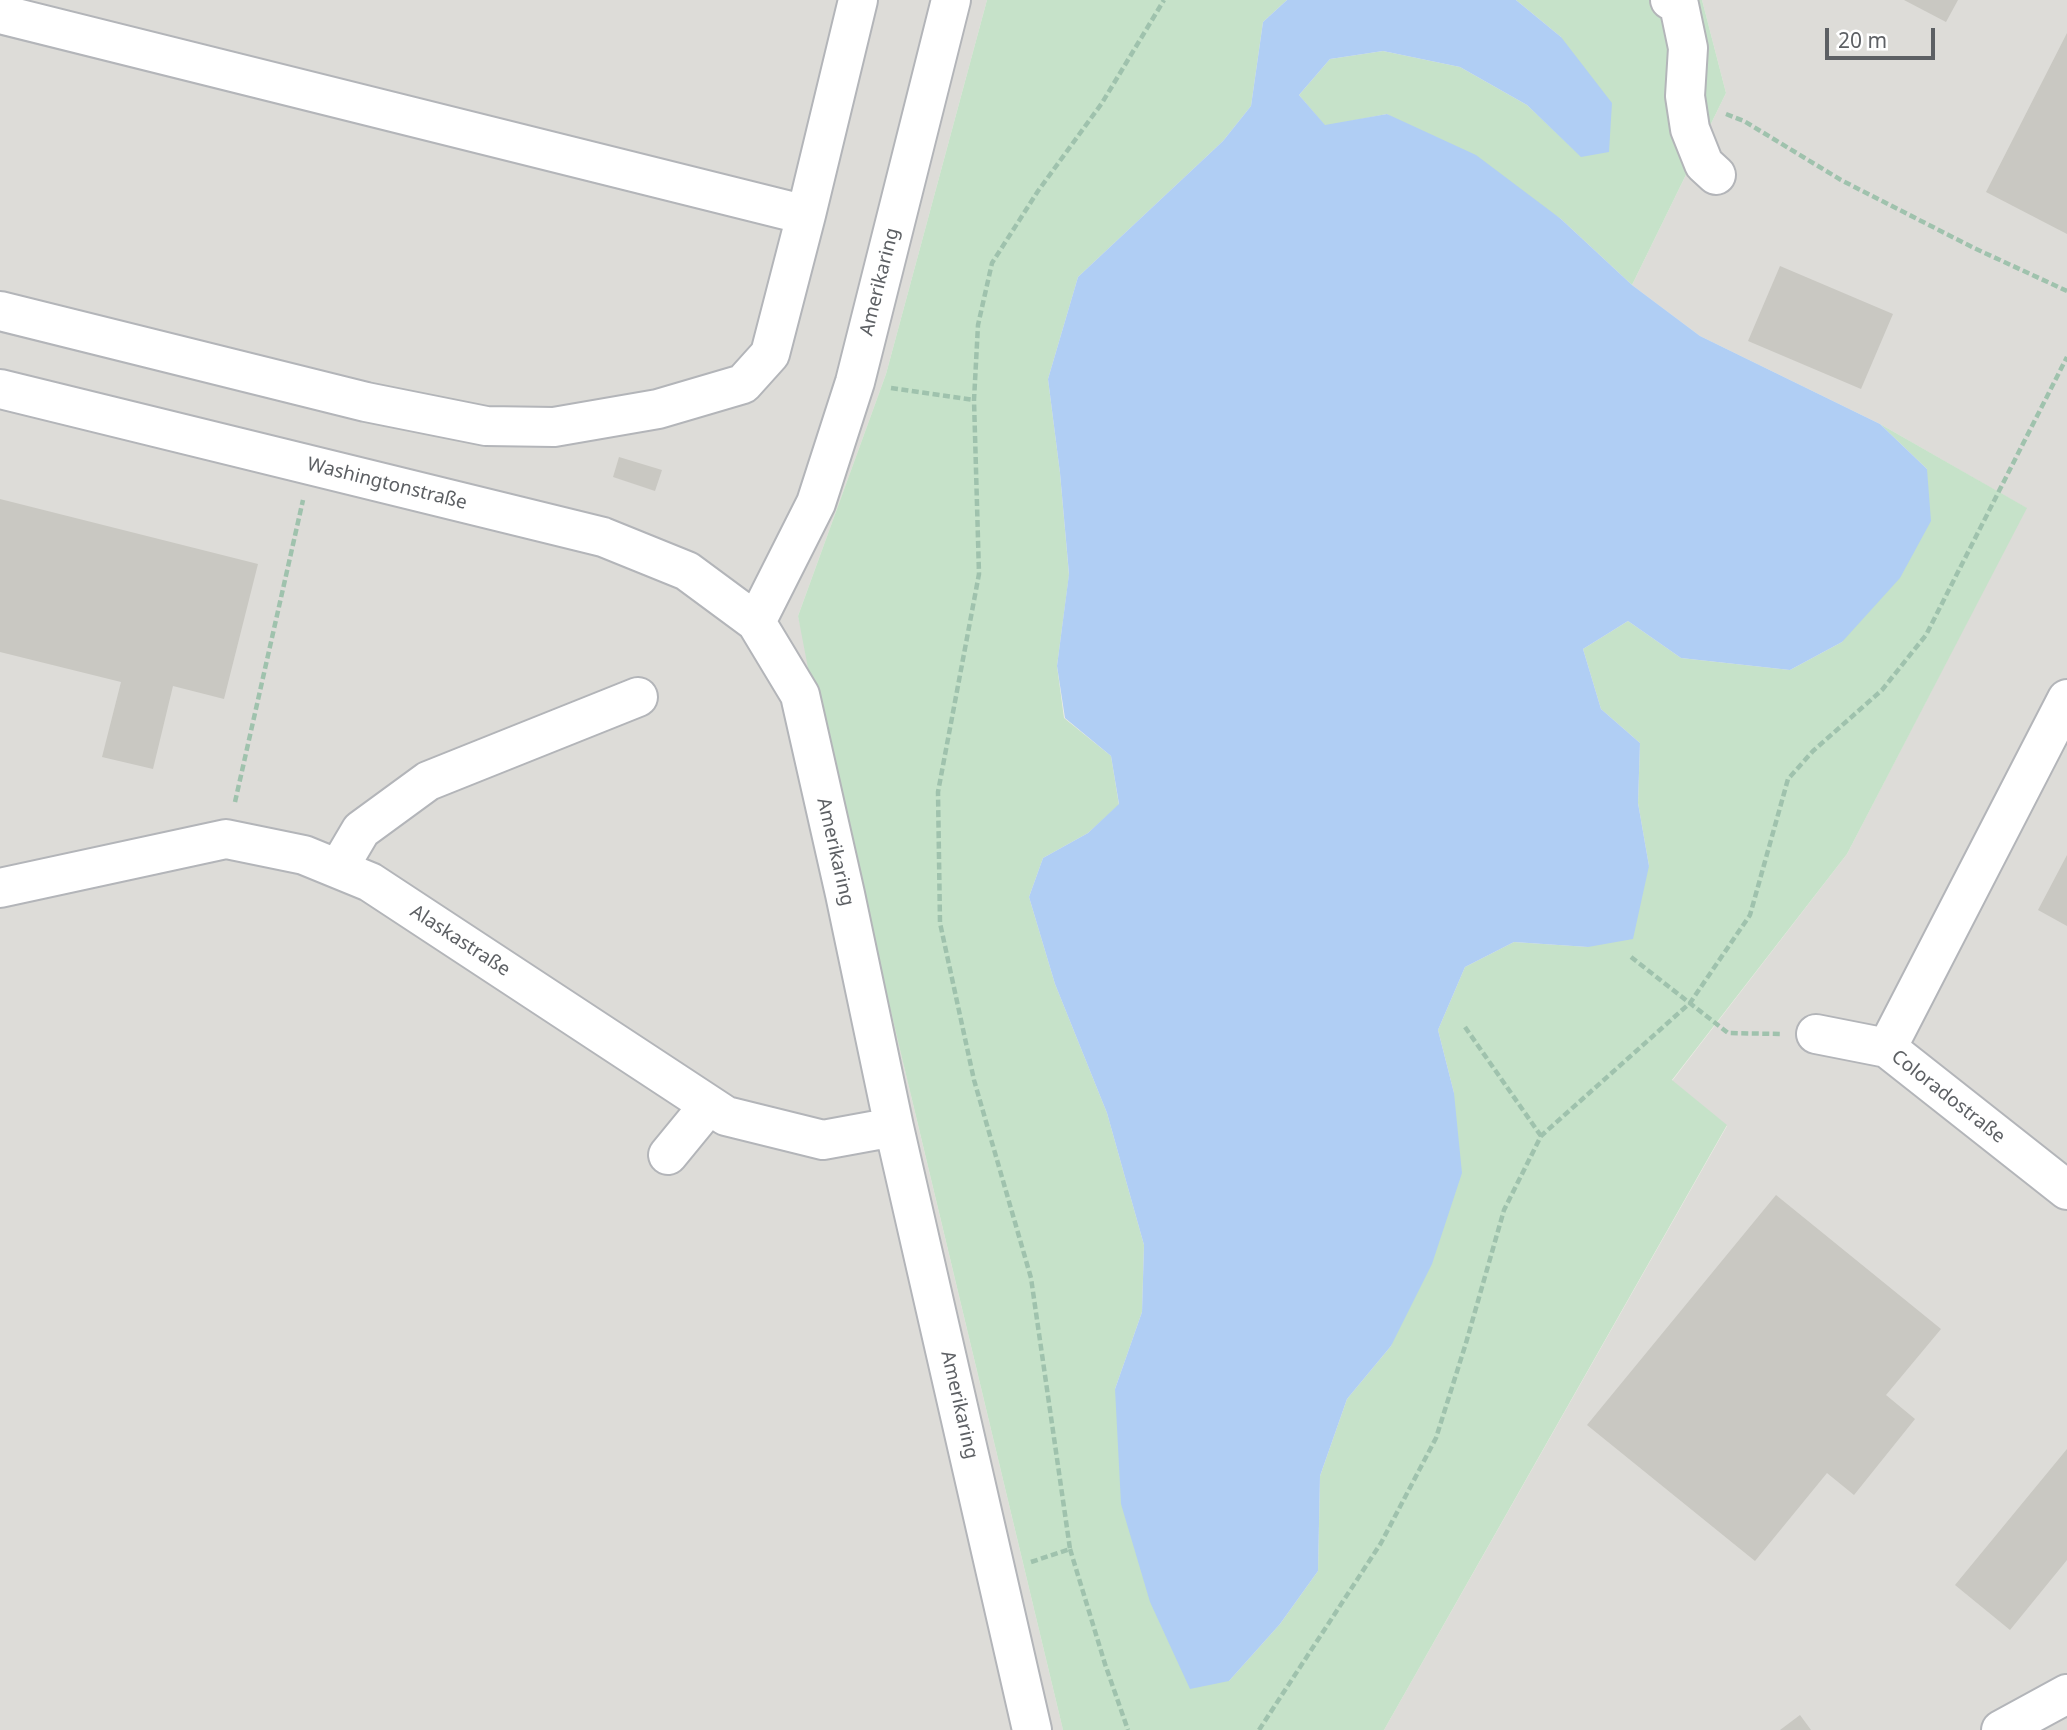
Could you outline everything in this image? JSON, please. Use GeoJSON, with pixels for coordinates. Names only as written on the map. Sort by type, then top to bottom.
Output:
{"type":"FeatureCollection","features":[{"type":"Feature","properties":{"kind":"street"},"geometry":{"type":"LineString","coordinates":[[0,311],[379,405],[486,426],[554,427],[658,409],[743,384],[770,354],[858,0]]}},
{"type":"Feature","properties":{"kind":"street","name":"Amerikaring"},"geometry":{"type":"LineString","coordinates":[[951,0],[855,382],[816,503],[756,622],[800,695],[894,1128],[1032,1730]]}},
{"type":"Feature","properties":{"kind":"street"},"geometry":{"type":"LineString","coordinates":[[1670,0],[1679,5],[1688,48],[1685,96],[1690,129],[1704,164],[1716,175]]}},
{"type":"Feature","properties":{"kind":"street"},"geometry":{"type":"LineString","coordinates":[[0,14],[806,215]]}},
{"type":"Feature","properties":{"kind":"street","name":"Washingtonstraße"},"geometry":{"type":"LineString","coordinates":[[0,389],[603,537],[687,571],[756,622]]}},
{"type":"Feature","properties":{"kind":"street"},"geometry":{"type":"LineString","coordinates":[[338,869],[361,830],[428,781],[638,697]]}},
{"type":"Feature","properties":{"kind":"street"},"geometry":{"type":"LineString","coordinates":[[1887,1048],[2067,698]]}},
{"type":"Feature","properties":{"kind":"street","name":"Alaskastraße"},"geometry":{"type":"LineString","coordinates":[[0,888],[226,839],[304,855],[370,882],[726,1116],[823,1140],[894,1128]]}},
{"type":"Feature","properties":{"kind":"street","name":"Coloradostraße"},"geometry":{"type":"LineString","coordinates":[[1815,1034],[1887,1048],[2067,1191]]}},
{"type":"Feature","properties":{"kind":"street"},"geometry":{"type":"LineString","coordinates":[[668,1155],[709,1105]]}},
{"type":"Feature","properties":{"kind":"street"},"geometry":{"type":"LineString","coordinates":[[2001,1730],[2067,1694]]}},
{"type":"Feature","properties":{"kind":"path"},"geometry":{"type":"LineString","coordinates":[[1128,1730],[1070,1549],[1031,1278],[974,1080],[940,923],[938,792],[979,574],[974,400],[978,325],[992,263],[1038,191],[1101,103],[1164,0]]}},
{"type":"Feature","properties":{"kind":"path"},"geometry":{"type":"LineString","coordinates":[[1685,96],[1744,121],[1841,180],[1974,248],[2067,290]]}},
{"type":"Feature","properties":{"kind":"path"},"geometry":{"type":"LineString","coordinates":[[1259,1730],[1381,1543],[1436,1438],[1504,1210],[1541,1136],[1690,1003],[1750,915],[1788,779],[1813,751],[1882,690],[1926,635],[2067,357]]}},
{"type":"Feature","properties":{"kind":"path"},"geometry":{"type":"LineString","coordinates":[[855,382],[974,400]]}},
{"type":"Feature","properties":{"kind":"path"},"geometry":{"type":"LineString","coordinates":[[226,839],[311,465]]}},
{"type":"Feature","properties":{"kind":"path"},"geometry":{"type":"LineString","coordinates":[[1630,957],[1728,1033],[1815,1034]]}},
{"type":"Feature","properties":{"kind":"path"},"geometry":{"type":"LineString","coordinates":[[1465,1027],[1541,1136]]}},
{"type":"Feature","properties":{"kind":"path"},"geometry":{"type":"LineString","coordinates":[[998,1573],[1070,1549]]}},
{"type":"Feature","properties":{"kind":"shaded area"},"geometry":{"type":"Polygon","coordinates":[[[0,0],[987,0],[886,374],[798,616],[1063,1730],[0,1730],[0,0]]]}},
{"type":"Feature","properties":{"kind":"shaded area"},"geometry":{"type":"Polygon","coordinates":[[[1702,0],[2067,0],[2067,1730],[1384,1730],[1727,1126],[1672,1081],[1847,854],[2026,508],[1880,424],[1700,336],[1632,285],[1726,93],[1702,0]]]}},
{"type":"Feature","properties":{"kind":"green space"},"geometry":{"type":"Polygon","coordinates":[[[987,0],[1287,0],[1263,22],[1251,106],[1223,141],[1078,277],[1048,379],[1069,575],[1057,666],[1064,718],[1111,756],[1119,805],[1088,833],[1043,858],[1029,897],[1055,984],[1107,1113],[1144,1245],[1142,1312],[1115,1389],[1229,1681],[1280,1624],[1318,1571],[1320,1476],[1347,1399],[1391,1346],[1454,1093],[1438,1030],[1465,967],[1514,942],[1588,947],[1649,866],[1638,803],[1640,743],[1601,709],[1583,649],[1628,621],[1681,658],[1790,670],[1842,642],[1927,469],[1880,424],[2027,508],[1847,854],[1672,1080],[1727,1125],[1384,1730],[1063,1730],[813,694],[798,616],[886,374],[987,0]]]}},
{"type":"Feature","properties":{"kind":"green space"},"geometry":{"type":"Polygon","coordinates":[[[1516,0],[1702,0],[1726,93],[1632,285],[1561,219],[1387,114],[1325,126],[1299,95],[1330,59],[1383,51],[1460,67],[1527,105],[1581,156],[1561,37],[1516,0]]]}},
{"type":"Feature","properties":{"kind":"water"},"geometry":{"type":"Polygon","coordinates":[[[1287,0],[1516,0],[1561,37],[1612,103],[1609,152],[1581,157],[1527,105],[1460,67],[1383,51],[1330,59],[1299,95],[1325,125],[1387,114],[1476,155],[1561,219],[1632,285],[1700,336],[1880,424],[1927,469],[1931,521],[1900,578],[1842,642],[1790,670],[1681,658],[1628,621],[1583,649],[1601,709],[1640,743],[1638,803],[1649,866],[1633,939],[1588,947],[1514,942],[1465,967],[1438,1030],[1454,1093],[1462,1173],[1432,1264],[1391,1346],[1347,1399],[1320,1476],[1318,1571],[1280,1624],[1229,1681],[1190,1689],[1150,1602],[1121,1504],[1115,1389],[1142,1312],[1144,1245],[1107,1113],[1055,984],[1029,897],[1043,858],[1088,833],[1119,804],[1111,756],[1065,718],[1057,666],[1069,574],[1048,379],[1078,277],[1223,141],[1251,106],[1263,22],[1287,0]]]}},
{"type":"Feature","properties":{"kind":"building"},"geometry":{"type":"Polygon","coordinates":[[[1904,0],[1958,0],[1946,22],[1904,0]]]}},
{"type":"Feature","properties":{"kind":"building"},"geometry":{"type":"Polygon","coordinates":[[[2067,33],[2067,234],[1986,192],[2067,33]]]}},
{"type":"Feature","properties":{"kind":"building"},"geometry":{"type":"Polygon","coordinates":[[[1780,266],[1893,314],[1861,389],[1748,341],[1780,266]]]}},
{"type":"Feature","properties":{"kind":"building"},"geometry":{"type":"Polygon","coordinates":[[[619,457],[662,470],[655,491],[613,477],[619,457]]]}},
{"type":"Feature","properties":{"kind":"building"},"geometry":{"type":"Polygon","coordinates":[[[0,499],[258,564],[224,699],[173,686],[153,769],[102,757],[121,682],[0,652],[0,499]]]}},
{"type":"Feature","properties":{"kind":"building"},"geometry":{"type":"Polygon","coordinates":[[[2067,855],[2067,926],[2038,910],[2067,855]]]}},
{"type":"Feature","properties":{"kind":"building"},"geometry":{"type":"Polygon","coordinates":[[[1776,1195],[1941,1329],[1886,1395],[1915,1419],[1854,1495],[1827,1473],[1755,1561],[1587,1425],[1776,1195]]]}},
{"type":"Feature","properties":{"kind":"building"},"geometry":{"type":"Polygon","coordinates":[[[2067,1449],[2067,1560],[2010,1630],[1955,1585],[2067,1449]]]}},
{"type":"Feature","properties":{"kind":"building"},"geometry":{"type":"Polygon","coordinates":[[[1800,1715],[1811,1730],[1780,1730],[1800,1715]]]}}]}
